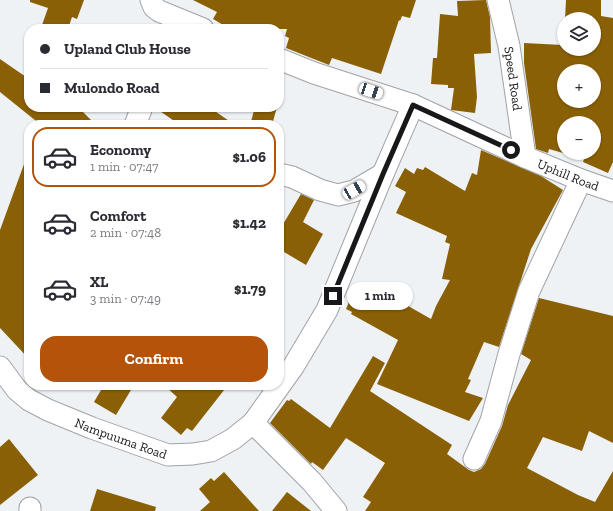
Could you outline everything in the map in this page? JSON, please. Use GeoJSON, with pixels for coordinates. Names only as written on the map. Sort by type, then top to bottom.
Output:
{"type":"FeatureCollection","features":[{"type":"Feature","properties":{"kind":"street"},"geometry":{"type":"LineString","coordinates":[[151,0],[154,7],[178,24]]}},
{"type":"Feature","properties":{"kind":"street","name":"Speed Road"},"geometry":{"type":"LineString","coordinates":[[498,0],[509,46],[526,157]]}},
{"type":"Feature","properties":{"kind":"street","name":"Uphill Road"},"geometry":{"type":"LineString","coordinates":[[284,61],[413,105],[526,157],[581,180],[613,191]]}},
{"type":"Feature","properties":{"kind":"street","name":"Nampuuma Road"},"geometry":{"type":"LineString","coordinates":[[284,380],[327,310],[413,105]]}},
{"type":"Feature","properties":{"kind":"street"},"geometry":{"type":"LineString","coordinates":[[284,175],[292,177],[320,190],[338,195],[354,190],[383,174]]}},
{"type":"Feature","properties":{"kind":"street"},"geometry":{"type":"LineString","coordinates":[[474,459],[491,421],[509,354],[529,291],[581,180]]}},
{"type":"Feature","properties":{"kind":"street","name":"Nampuuma Road"},"geometry":{"type":"LineString","coordinates":[[0,368],[18,390],[29,400],[48,410],[92,428],[168,455],[193,454],[211,451],[233,439],[253,423],[277,390]]}},
{"type":"Feature","properties":{"kind":"street"},"geometry":{"type":"LineString","coordinates":[[253,423],[312,482],[336,511]]}},
{"type":"Feature","properties":{"kind":"building"},"geometry":{"type":"Polygon","coordinates":[[[30,0],[84,0],[77,19],[72,17],[70,24],[42,24],[48,8],[30,2],[30,0]]]}},
{"type":"Feature","properties":{"kind":"building"},"geometry":{"type":"Polygon","coordinates":[[[193,0],[416,0],[410,18],[402,16],[400,21],[399,20],[381,74],[332,58],[329,65],[286,48],[289,38],[285,36],[287,29],[284,29],[284,24],[222,24],[213,19],[217,12],[193,0]]]}},
{"type":"Feature","properties":{"kind":"building"},"geometry":{"type":"Polygon","coordinates":[[[486,0],[490,17],[491,53],[474,54],[477,97],[475,113],[451,110],[454,88],[448,88],[448,85],[431,84],[433,58],[437,58],[440,14],[458,16],[457,1],[486,0]]]}},
{"type":"Feature","properties":{"kind":"building"},"geometry":{"type":"Polygon","coordinates":[[[566,0],[601,0],[601,12],[565,12],[566,0]]]}},
{"type":"Feature","properties":{"kind":"building"},"geometry":{"type":"Polygon","coordinates":[[[601,16],[613,18],[613,162],[608,173],[583,162],[584,160],[601,160],[601,116],[557,116],[557,151],[549,149],[548,153],[536,149],[524,63],[524,43],[557,45],[557,56],[601,56],[601,16]]]}},
{"type":"Feature","properties":{"kind":"building"},"geometry":{"type":"Polygon","coordinates":[[[0,59],[24,76],[24,111],[0,92],[0,59]]]}},
{"type":"Feature","properties":{"kind":"building"},"geometry":{"type":"Polygon","coordinates":[[[25,112],[83,112],[91,120],[35,120],[25,112]]]}},
{"type":"Feature","properties":{"kind":"building"},"geometry":{"type":"Polygon","coordinates":[[[161,112],[216,112],[228,120],[173,120],[161,112]]]}},
{"type":"Feature","properties":{"kind":"building"},"geometry":{"type":"Polygon","coordinates":[[[254,112],[276,112],[273,120],[251,120],[254,112]]]}},
{"type":"Feature","properties":{"kind":"building"},"geometry":{"type":"Polygon","coordinates":[[[481,150],[541,176],[563,190],[531,249],[499,347],[484,342],[468,379],[471,380],[465,392],[483,398],[469,421],[377,384],[398,340],[351,314],[352,312],[346,309],[356,285],[365,289],[368,283],[431,319],[450,280],[442,279],[450,244],[445,242],[447,236],[396,213],[406,192],[395,186],[405,168],[414,174],[417,168],[423,170],[425,167],[465,191],[472,173],[477,175],[481,150]]]}},
{"type":"Feature","properties":{"kind":"building"},"geometry":{"type":"Polygon","coordinates":[[[24,164],[24,354],[0,328],[0,230],[24,164]]]}},
{"type":"Feature","properties":{"kind":"building"},"geometry":{"type":"Polygon","coordinates":[[[301,194],[314,200],[303,222],[323,234],[306,265],[284,252],[284,223],[301,194]]]}},
{"type":"Feature","properties":{"kind":"building"},"geometry":{"type":"Polygon","coordinates":[[[539,298],[613,316],[613,443],[589,431],[582,451],[543,437],[527,468],[578,495],[595,502],[613,471],[613,511],[365,511],[371,502],[363,497],[385,463],[346,438],[323,470],[312,462],[311,464],[270,423],[287,400],[289,401],[291,399],[330,428],[373,356],[385,363],[370,391],[452,445],[447,454],[469,470],[474,472],[481,469],[485,464],[502,426],[508,405],[531,360],[521,354],[539,298]]]}},
{"type":"Feature","properties":{"kind":"building"},"geometry":{"type":"Polygon","coordinates":[[[101,390],[131,390],[116,415],[94,402],[101,390]]]}},
{"type":"Feature","properties":{"kind":"building"},"geometry":{"type":"Polygon","coordinates":[[[169,390],[224,390],[192,431],[187,428],[181,435],[161,418],[177,397],[169,390]]]}},
{"type":"Feature","properties":{"kind":"building"},"geometry":{"type":"Polygon","coordinates":[[[9,439],[38,475],[0,505],[0,447],[9,439]]]}},
{"type":"Feature","properties":{"kind":"building"},"geometry":{"type":"Polygon","coordinates":[[[224,472],[259,511],[200,511],[210,502],[199,489],[211,478],[214,481],[224,472]]]}},
{"type":"Feature","properties":{"kind":"building"},"geometry":{"type":"Polygon","coordinates":[[[97,489],[156,507],[155,511],[90,511],[97,489]]]}},
{"type":"Feature","properties":{"kind":"building"},"geometry":{"type":"Polygon","coordinates":[[[287,492],[311,511],[272,511],[287,492]]]}},
{"type":"Feature","properties":{"kind":"route"},"geometry":{"type":"LineString","coordinates":[[333,296],[413,105],[511,150]]}}]}
